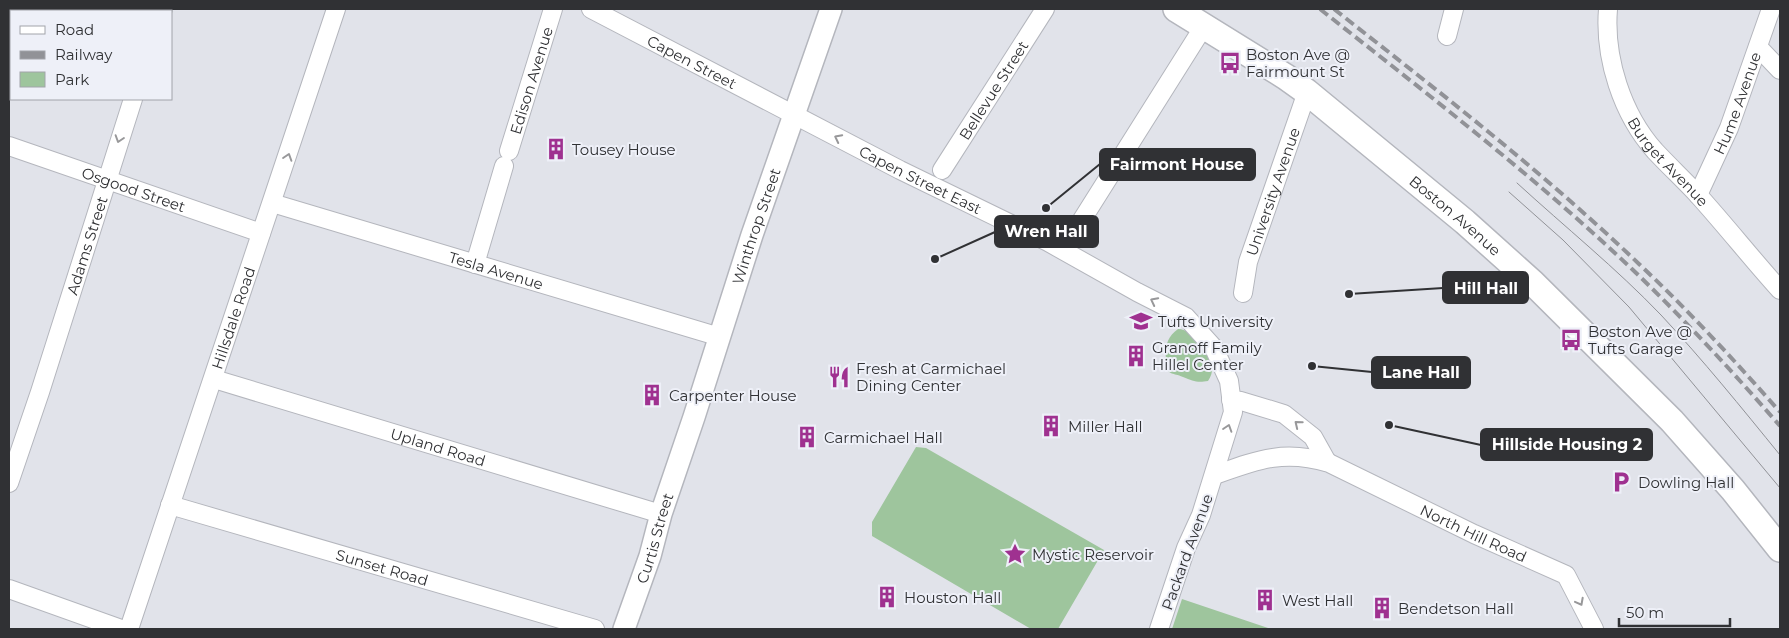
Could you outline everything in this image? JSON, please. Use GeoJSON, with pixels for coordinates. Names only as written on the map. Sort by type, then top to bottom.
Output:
{"type":"FeatureCollection","features":[{"type":"Feature","properties":{"kind":"main road","name":"Boston Avenue"},"geometry":{"type":"LineString","coordinates":[[1176,9],[1307,92],[1465,222],[1533,283],[1672,421],[1733,490],[1780,549]]}},
{"type":"Feature","properties":{"kind":"street","name":"Hillsdale Road"},"geometry":{"type":"LineString","coordinates":[[129,629],[336,9]]}},
{"type":"Feature","properties":{"kind":"street","name":"Edison Avenue"},"geometry":{"type":"LineString","coordinates":[[475,264],[553,9]]}},
{"type":"Feature","properties":{"kind":"street","name":"Capen Street"},"geometry":{"type":"LineString","coordinates":[[591,9],[793,115]]}},
{"type":"Feature","properties":{"kind":"street","name":"Winthrop Street"},"geometry":{"type":"LineString","coordinates":[[684,446],[752,235],[831,9]]}},
{"type":"Feature","properties":{"kind":"street","name":"Bellevue Street"},"geometry":{"type":"LineString","coordinates":[[942,170],[1045,9]]}},
{"type":"Feature","properties":{"kind":"street"},"geometry":{"type":"LineString","coordinates":[[1447,36],[1454,9]]}},
{"type":"Feature","properties":{"kind":"street","name":"Burget Avenue"},"geometry":{"type":"LineString","coordinates":[[1608,9],[1608,40],[1614,74],[1629,114],[1654,149],[1698,195],[1780,290]]}},
{"type":"Feature","properties":{"kind":"street","name":"Hume Avenue"},"geometry":{"type":"LineString","coordinates":[[1698,195],[1729,128],[1771,9]]}},
{"type":"Feature","properties":{"kind":"street"},"geometry":{"type":"LineString","coordinates":[[1073,234],[1204,26]]}},
{"type":"Feature","properties":{"kind":"street"},"geometry":{"type":"LineString","coordinates":[[1758,47],[1780,70]]}},
{"type":"Feature","properties":{"kind":"street","name":"University Avenue"},"geometry":{"type":"LineString","coordinates":[[1244,293],[1248,262],[1307,92]]}},
{"type":"Feature","properties":{"kind":"street","name":"Adams Street"},"geometry":{"type":"LineString","coordinates":[[9,482],[40,392],[133,100]]}},
{"type":"Feature","properties":{"kind":"street","name":"Capen Street East"},"geometry":{"type":"LineString","coordinates":[[793,115],[900,170],[1048,242],[1186,317],[1214,348],[1229,381],[1233,412],[1214,475]]}},
{"type":"Feature","properties":{"kind":"street","name":"Osgood Street"},"geometry":{"type":"LineString","coordinates":[[9,146],[261,233]]}},
{"type":"Feature","properties":{"kind":"street","name":"Tesla Avenue"},"geometry":{"type":"LineString","coordinates":[[272,203],[720,337]]}},
{"type":"Feature","properties":{"kind":"street","name":"Upland Road"},"geometry":{"type":"LineString","coordinates":[[214,378],[661,514]]}},
{"type":"Feature","properties":{"kind":"street"},"geometry":{"type":"LineString","coordinates":[[1231,400],[1284,414],[1313,437],[1327,462]]}},
{"type":"Feature","properties":{"kind":"street","name":"Curtis Street"},"geometry":{"type":"LineString","coordinates":[[624,629],[650,556],[661,514],[684,446]]}},
{"type":"Feature","properties":{"kind":"street","name":"North Hill Road"},"geometry":{"type":"LineString","coordinates":[[1214,475],[1264,459],[1287,456],[1308,457],[1327,462],[1474,534],[1566,576],[1594,629]]}},
{"type":"Feature","properties":{"kind":"street","name":"Packard Avenue"},"geometry":{"type":"LineString","coordinates":[[1159,629],[1186,548],[1201,515],[1214,475]]}},
{"type":"Feature","properties":{"kind":"street","name":"Sunset Road"},"geometry":{"type":"LineString","coordinates":[[170,505],[595,629]]}},
{"type":"Feature","properties":{"kind":"street"},"geometry":{"type":"LineString","coordinates":[[9,589],[121,629]]}},
{"type":"Feature","properties":{"kind":"green space"},"geometry":{"type":"Polygon","coordinates":[[[1178,329],[1194,335],[1206,348],[1212,365],[1212,373],[1208,381],[1195,381],[1172,374],[1163,364],[1166,362],[1166,347],[1169,339],[1178,329]]]}},
{"type":"Feature","properties":{"kind":"green space"},"geometry":{"type":"Polygon","coordinates":[[[916,447],[926,448],[1104,550],[1058,629],[1031,629],[872,536],[872,522],[916,447]]]}},
{"type":"Feature","properties":{"kind":"green space"},"geometry":{"type":"Polygon","coordinates":[[[1182,599],[1271,629],[1172,629],[1182,599]]]}},
{"type":"Feature","properties":{"kind":"tram line"},"geometry":{"type":"LineString","coordinates":[[1517,183],[1608,264],[1661,315],[1707,366],[1780,455]]}},
{"type":"Feature","properties":{"kind":"tram line"},"geometry":{"type":"LineString","coordinates":[[1509,192],[1563,240],[1629,307],[1780,488]]}},
{"type":"Feature","properties":{"kind":"railway"},"geometry":{"type":"LineString","coordinates":[[1320,9],[1518,168],[1595,235],[1690,327],[1780,426]]}},
{"type":"Feature","properties":{"kind":"railway"},"geometry":{"type":"LineString","coordinates":[[1334,9],[1490,133],[1603,230],[1694,318],[1780,412]]}},
{"type":"Feature","properties":{"kind":"place","name":"Boston Ave @ Fairmount St"},"geometry":{"type":"Point","coordinates":[1230,63]}},
{"type":"Feature","properties":{"kind":"place","name":"Tousey House"},"geometry":{"type":"Point","coordinates":[556,149]}},
{"type":"Feature","properties":{"kind":"place","name":"Fairmont House"},"geometry":{"type":"Point","coordinates":[1046,208]}},
{"type":"Feature","properties":{"kind":"place","name":"Wren Hall"},"geometry":{"type":"Point","coordinates":[935,259]}},
{"type":"Feature","properties":{"kind":"place","name":"Hill Hall"},"geometry":{"type":"Point","coordinates":[1349,294]}},
{"type":"Feature","properties":{"kind":"place","name":"Tufts University"},"geometry":{"type":"Point","coordinates":[1141,321]}},
{"type":"Feature","properties":{"kind":"place","name":"Boston Ave @ Tufts Garage"},"geometry":{"type":"Point","coordinates":[1571,340]}},
{"type":"Feature","properties":{"kind":"place","name":"Granoff Family Hillel Center"},"geometry":{"type":"Point","coordinates":[1136,356]}},
{"type":"Feature","properties":{"kind":"place","name":"Lane Hall"},"geometry":{"type":"Point","coordinates":[1312,366]}},
{"type":"Feature","properties":{"kind":"place","name":"Fresh at Carmichael Dining Center"},"geometry":{"type":"Point","coordinates":[839,377]}},
{"type":"Feature","properties":{"kind":"place","name":"Carpenter House"},"geometry":{"type":"Point","coordinates":[652,395]}},
{"type":"Feature","properties":{"kind":"place","name":"Hillside Housing 2"},"geometry":{"type":"Point","coordinates":[1389,425]}},
{"type":"Feature","properties":{"kind":"place","name":"Miller Hall"},"geometry":{"type":"Point","coordinates":[1051,426]}},
{"type":"Feature","properties":{"kind":"place","name":"Carmichael Hall"},"geometry":{"type":"Point","coordinates":[807,437]}},
{"type":"Feature","properties":{"kind":"place","name":"Dowling Hall"},"geometry":{"type":"Point","coordinates":[1621,482]}},
{"type":"Feature","properties":{"kind":"place","name":"Mystic Reservoir"},"geometry":{"type":"Point","coordinates":[1015,554]}},
{"type":"Feature","properties":{"kind":"place","name":"Houston Hall"},"geometry":{"type":"Point","coordinates":[887,597]}},
{"type":"Feature","properties":{"kind":"place","name":"West Hall"},"geometry":{"type":"Point","coordinates":[1265,600]}},
{"type":"Feature","properties":{"kind":"place","name":"Bendetson Hall"},"geometry":{"type":"Point","coordinates":[1382,608]}}]}
